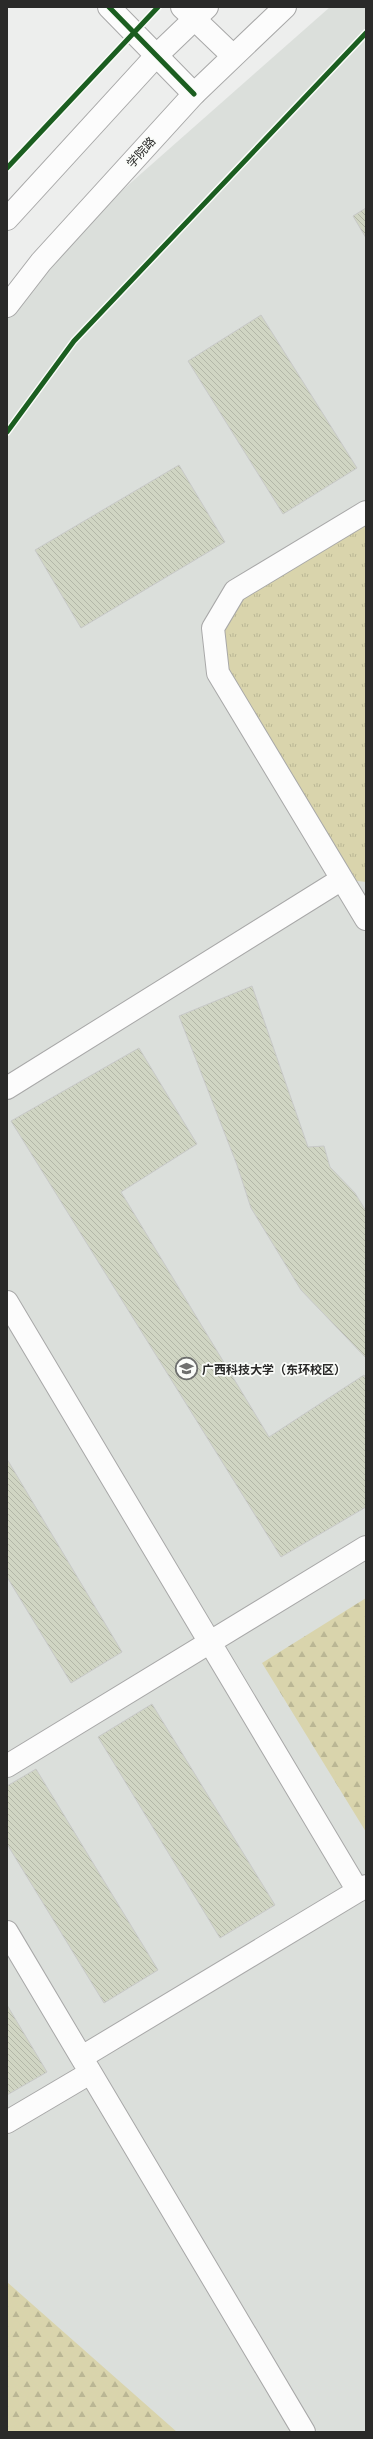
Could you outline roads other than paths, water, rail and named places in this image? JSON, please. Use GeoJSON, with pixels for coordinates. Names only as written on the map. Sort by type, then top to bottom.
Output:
{"type":"FeatureCollection","features":[{"type":"Feature","properties":{"kind":"main road"},"geometry":{"type":"LineString","coordinates":[[109,7],[194,94]]}},
{"type":"Feature","properties":{"kind":"main road","name":"学院路"},"geometry":{"type":"LineString","coordinates":[[7,306],[40,262],[194,94],[285,7]]}},
{"type":"Feature","properties":{"kind":"main road"},"geometry":{"type":"LineString","coordinates":[[7,219],[156,56],[194,11],[233,56]]}},
{"type":"Feature","properties":{"kind":"main road"},"geometry":{"type":"LineString","coordinates":[[366,512],[235,591],[212,628],[218,673],[366,919]]}},
{"type":"Feature","properties":{"kind":"main road"},"geometry":{"type":"LineString","coordinates":[[7,1088],[342,879]]}},
{"type":"Feature","properties":{"kind":"main road"},"geometry":{"type":"LineString","coordinates":[[7,1302],[210,1641],[362,1889],[86,2065],[7,2122]]}},
{"type":"Feature","properties":{"kind":"main road"},"geometry":{"type":"LineString","coordinates":[[7,1766],[366,1547]]}},
{"type":"Feature","properties":{"kind":"main road"},"geometry":{"type":"LineString","coordinates":[[7,1932],[304,2432]]}},
{"type":"Feature","properties":{"kind":"place","name":"广西科技大学（东环校区）"},"geometry":{"type":"Point","coordinates":[186,1369]}}]}
